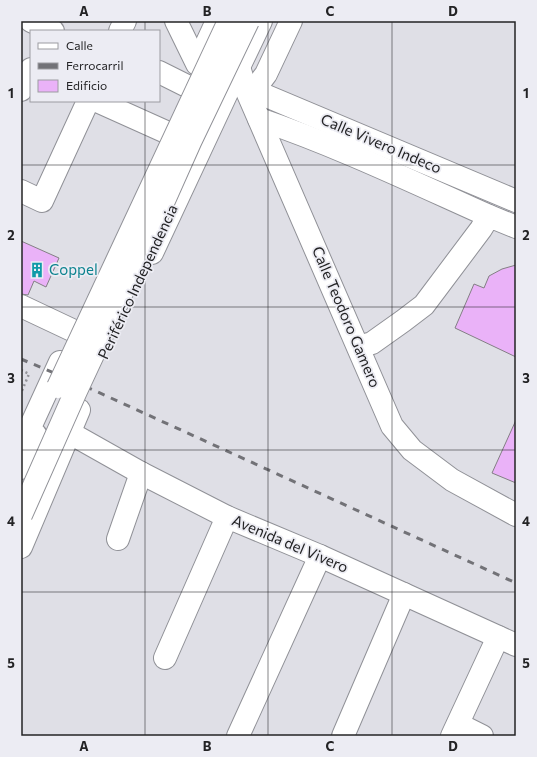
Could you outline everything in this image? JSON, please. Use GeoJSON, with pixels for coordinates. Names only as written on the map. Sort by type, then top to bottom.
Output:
{"type":"FeatureCollection","features":[{"type":"Feature","properties":{"kind":"main road"},"geometry":{"type":"LineString","coordinates":[[31,21],[52,28]]}},
{"type":"Feature","properties":{"kind":"main road"},"geometry":{"type":"LineString","coordinates":[[120,30],[125,21]]}},
{"type":"Feature","properties":{"kind":"main road"},"geometry":{"type":"LineString","coordinates":[[176,21],[197,64]]}},
{"type":"Feature","properties":{"kind":"main road","name":"Periférico Independencia"},"geometry":{"type":"LineString","coordinates":[[21,547],[70,432],[75,374],[74,331],[217,21]]}},
{"type":"Feature","properties":{"kind":"main road"},"geometry":{"type":"LineString","coordinates":[[21,515],[75,374],[228,21]]}},
{"type":"Feature","properties":{"kind":"main road"},"geometry":{"type":"LineString","coordinates":[[21,468],[75,374],[145,243],[190,142],[248,21]]}},
{"type":"Feature","properties":{"kind":"main road","name":"Periférico Independencia"},"geometry":{"type":"LineString","coordinates":[[21,447],[75,374],[246,81],[261,21]]}},
{"type":"Feature","properties":{"kind":"main road"},"geometry":{"type":"LineString","coordinates":[[246,81],[266,74],[291,21]]}},
{"type":"Feature","properties":{"kind":"main road"},"geometry":{"type":"LineString","coordinates":[[21,60],[30,64]]}},
{"type":"Feature","properties":{"kind":"main road"},"geometry":{"type":"LineString","coordinates":[[21,90],[30,71]]}},
{"type":"Feature","properties":{"kind":"main road"},"geometry":{"type":"LineString","coordinates":[[160,73],[185,91]]}},
{"type":"Feature","properties":{"kind":"main road","name":"Calle Teodoro Gamero"},"geometry":{"type":"LineString","coordinates":[[246,81],[260,119],[392,426],[412,450],[452,480],[516,515]]}},
{"type":"Feature","properties":{"kind":"main road","name":"Calle Vivero Indeco"},"geometry":{"type":"LineString","coordinates":[[246,81],[516,201]]}},
{"type":"Feature","properties":{"kind":"main road"},"geometry":{"type":"LineString","coordinates":[[160,85],[185,91]]}},
{"type":"Feature","properties":{"kind":"main road"},"geometry":{"type":"LineString","coordinates":[[21,191],[42,201],[88,102]]}},
{"type":"Feature","properties":{"kind":"main road"},"geometry":{"type":"LineString","coordinates":[[100,102],[168,128]]}},
{"type":"Feature","properties":{"kind":"main road"},"geometry":{"type":"LineString","coordinates":[[127,102],[168,128]]}},
{"type":"Feature","properties":{"kind":"main road"},"geometry":{"type":"LineString","coordinates":[[260,119],[354,155],[516,228]]}},
{"type":"Feature","properties":{"kind":"main road"},"geometry":{"type":"LineString","coordinates":[[359,347],[372,343],[403,322],[424,304],[481,229],[489,216]]}},
{"type":"Feature","properties":{"kind":"main road"},"geometry":{"type":"LineString","coordinates":[[21,306],[74,331]]}},
{"type":"Feature","properties":{"kind":"main road","name":"Avenida del Vivero"},"geometry":{"type":"LineString","coordinates":[[70,432],[141,473],[227,517],[320,556],[507,641]]}},
{"type":"Feature","properties":{"kind":"main road"},"geometry":{"type":"LineString","coordinates":[[118,539],[141,473]]}},
{"type":"Feature","properties":{"kind":"main road"},"geometry":{"type":"LineString","coordinates":[[165,658],[227,517]]}},
{"type":"Feature","properties":{"kind":"main road"},"geometry":{"type":"LineString","coordinates":[[238,736],[320,556]]}},
{"type":"Feature","properties":{"kind":"main road"},"geometry":{"type":"LineString","coordinates":[[343,736],[404,594]]}},
{"type":"Feature","properties":{"kind":"main road"},"geometry":{"type":"LineString","coordinates":[[482,736],[455,730],[507,641]]}},
{"type":"Feature","properties":{"kind":"path"},"geometry":{"type":"LineString","coordinates":[[21,370],[29,374],[21,393]]}},
{"type":"Feature","properties":{"kind":"building","name":"Coppel"},"geometry":{"type":"Polygon","coordinates":[[[21,241],[59,258],[46,287],[34,281],[28,295],[21,294],[21,241]]]}},
{"type":"Feature","properties":{"kind":"building"},"geometry":{"type":"Polygon","coordinates":[[[516,265],[516,357],[455,328],[474,284],[484,288],[489,276],[502,269],[516,265]]]}},
{"type":"Feature","properties":{"kind":"building"},"geometry":{"type":"Polygon","coordinates":[[[516,420],[516,483],[492,473],[516,420]]]}},
{"type":"Feature","properties":{"kind":"railway"},"geometry":{"type":"LineString","coordinates":[[21,359],[89,388],[516,583]]}},
{"type":"Feature","properties":{"kind":"place","name":"Coppel"},"geometry":{"type":"Point","coordinates":[37,270]}}]}
